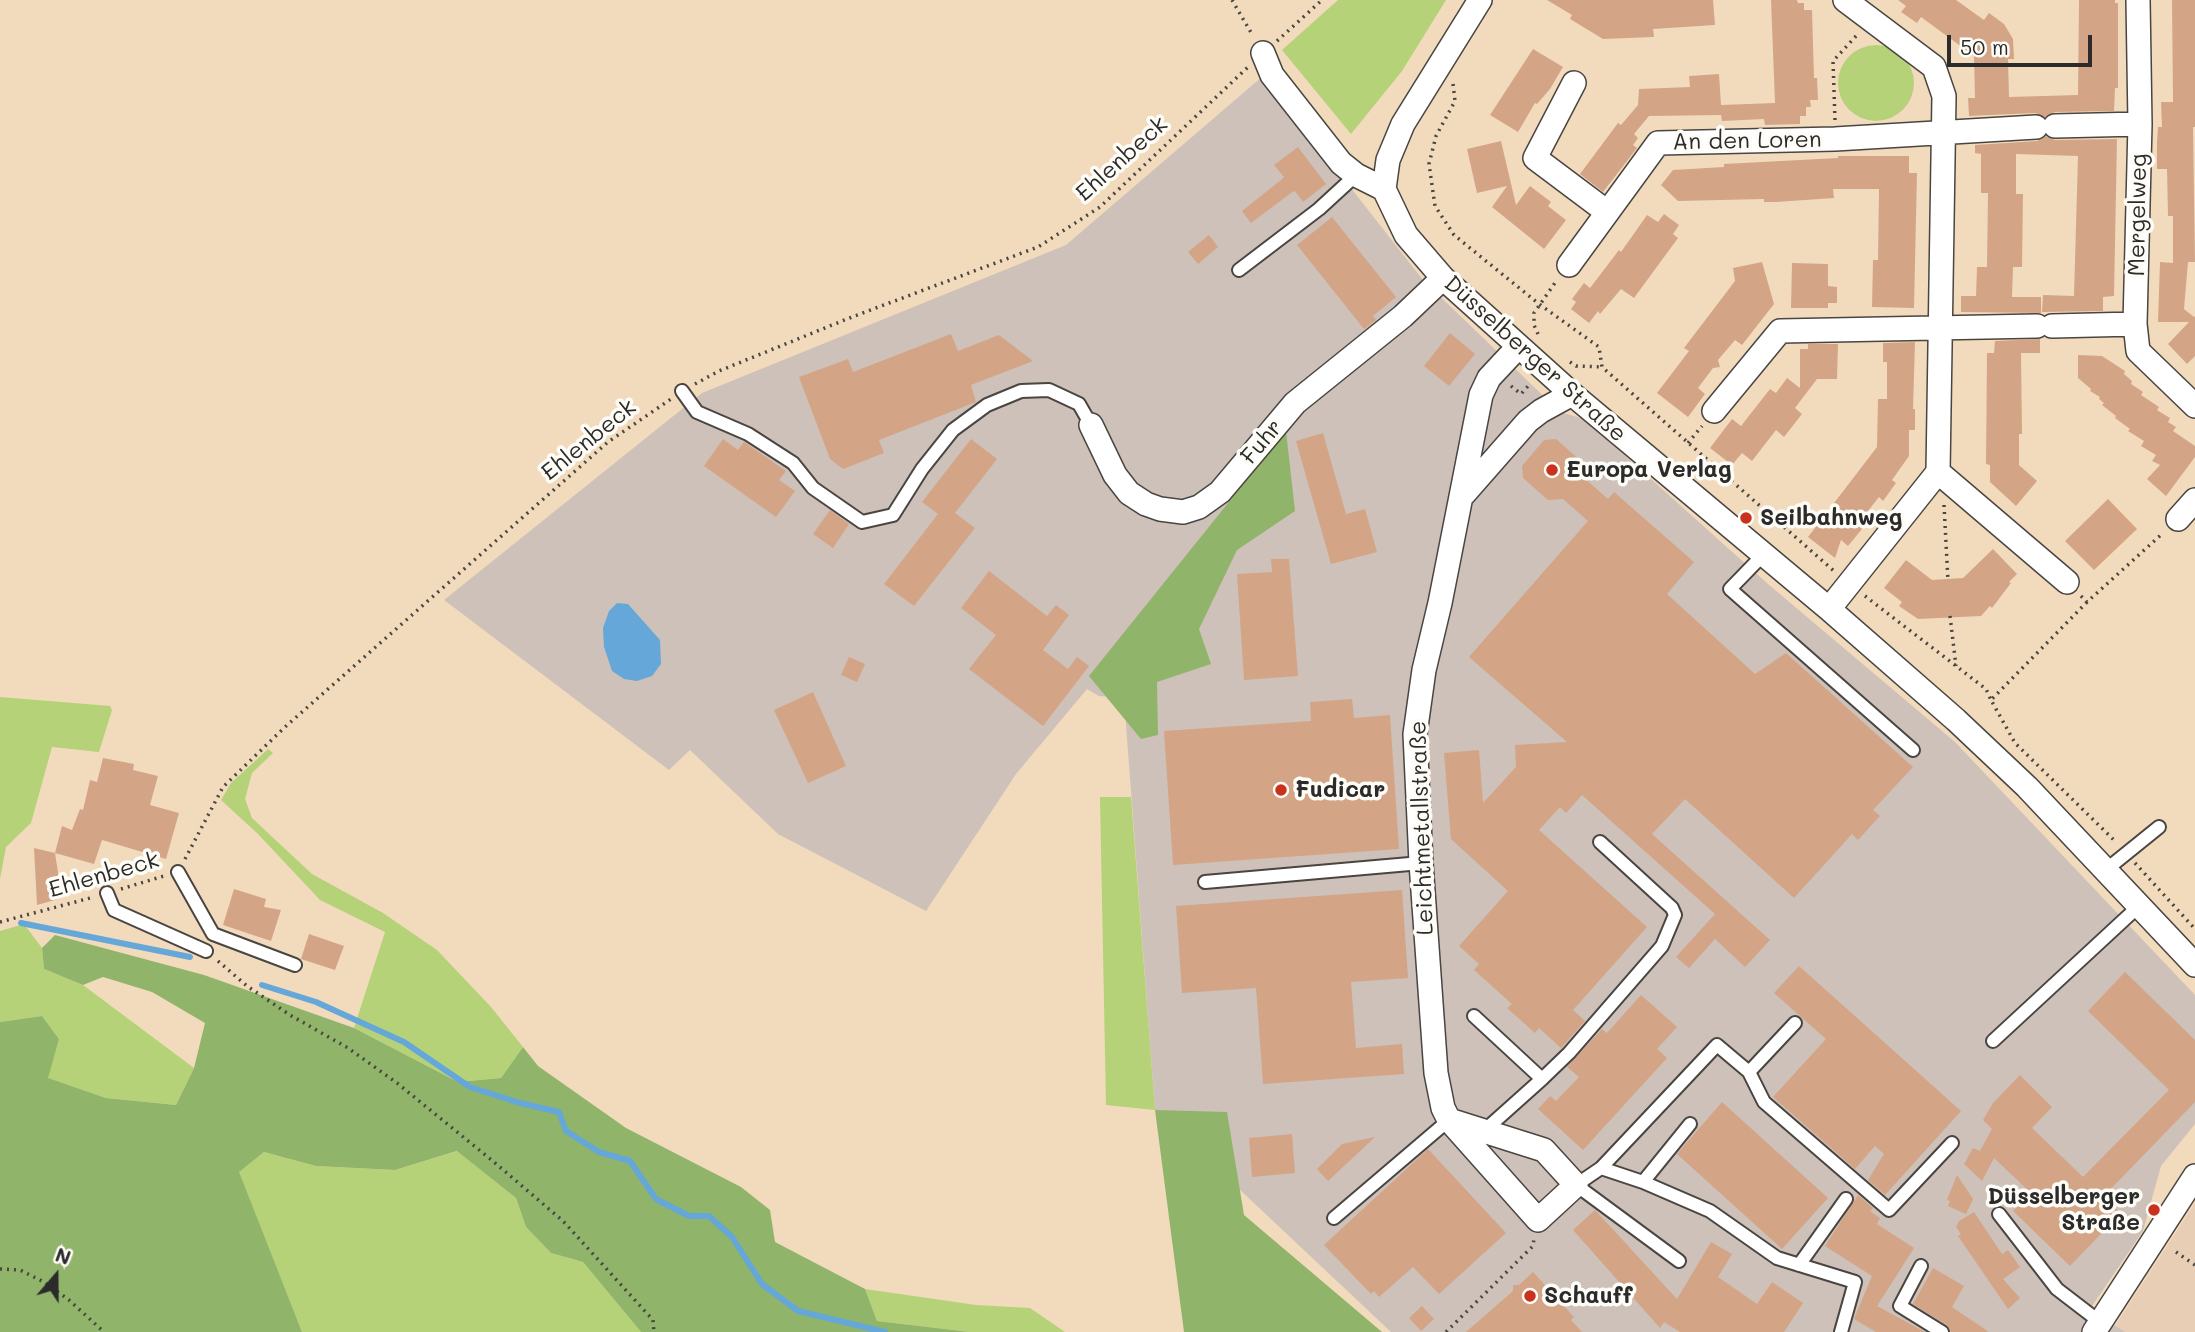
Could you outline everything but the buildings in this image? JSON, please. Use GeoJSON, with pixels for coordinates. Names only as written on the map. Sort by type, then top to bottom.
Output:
{"type":"FeatureCollection","features":[{"type":"Feature","properties":{"kind":"street"},"geometry":{"type":"LineString","coordinates":[[1263,53],[1272,75],[1341,163],[1356,176],[1384,188],[1388,160],[1403,124],[1480,0]]}},
{"type":"Feature","properties":{"kind":"street"},"geometry":{"type":"LineString","coordinates":[[1829,609],[1938,472],[1944,96],[1934,67],[1845,0]]}},
{"type":"Feature","properties":{"kind":"street","name":"Mergelweg"},"geometry":{"type":"LineString","coordinates":[[2138,0],[2140,124],[2135,324],[2138,351],[2195,406]]}},
{"type":"Feature","properties":{"kind":"street"},"geometry":{"type":"LineString","coordinates":[[1574,83],[1535,158],[1607,212]]}},
{"type":"Feature","properties":{"kind":"street","name":"An den Loren"},"geometry":{"type":"LineString","coordinates":[[1569,265],[1658,143],[1835,139],[1945,131],[2140,124]]}},
{"type":"Feature","properties":{"kind":"street","name":"Düsselberger Straße"},"geometry":{"type":"LineString","coordinates":[[1384,188],[1406,235],[1443,278],[1572,394],[1829,609],[1966,729],[2107,869],[2195,965]]}},
{"type":"Feature","properties":{"kind":"street","name":"Fuhr"},"geometry":{"type":"LineString","coordinates":[[1091,425],[1120,484],[1129,493],[1160,509],[1183,512],[1199,507],[1220,492],[1295,403],[1403,316],[1443,278]]}},
{"type":"Feature","properties":{"kind":"street"},"geometry":{"type":"LineString","coordinates":[[1714,411],[1780,331],[2135,324]]}},
{"type":"Feature","properties":{"kind":"street","name":"Leichtmetallstraße"},"geometry":{"type":"LineString","coordinates":[[1518,347],[1489,378],[1481,395],[1462,496],[1423,670],[1416,719],[1421,863],[1436,1073],[1441,1099],[1449,1119],[1538,1220]]}},
{"type":"Feature","properties":{"kind":"street","name":"Leichtmetallstraße"},"geometry":{"type":"LineString","coordinates":[[1462,496],[1528,421],[1572,394]]}},
{"type":"Feature","properties":{"kind":"street"},"geometry":{"type":"LineString","coordinates":[[1938,472],[2067,582]]}},
{"type":"Feature","properties":{"kind":"street"},"geometry":{"type":"LineString","coordinates":[[2178,519],[2195,500]]}},
{"type":"Feature","properties":{"kind":"street"},"geometry":{"type":"LineString","coordinates":[[1449,1119],[1545,1150],[1576,1185],[1538,1220]]}},
{"type":"Feature","properties":{"kind":"street"},"geometry":{"type":"LineString","coordinates":[[2097,1327],[2195,1176]]}},
{"type":"Feature","properties":{"kind":"lane"},"geometry":{"type":"LineString","coordinates":[[1239,271],[1319,209],[1356,176]]}},
{"type":"Feature","properties":{"kind":"lane"},"geometry":{"type":"LineString","coordinates":[[682,391],[697,412],[748,434],[793,463],[813,488],[862,522],[893,515],[922,469],[953,430],[987,405],[1021,391],[1049,390],[1079,404],[1091,425]]}},
{"type":"Feature","properties":{"kind":"lane"},"geometry":{"type":"LineString","coordinates":[[1763,555],[1730,589],[1913,750]]}},
{"type":"Feature","properties":{"kind":"lane"},"geometry":{"type":"LineString","coordinates":[[2107,869],[2159,827]]}},
{"type":"Feature","properties":{"kind":"lane"},"geometry":{"type":"LineString","coordinates":[[1485,1130],[1569,1052],[1662,946],[1675,915],[1672,908],[1600,842]]}},
{"type":"Feature","properties":{"kind":"lane"},"geometry":{"type":"LineString","coordinates":[[1205,882],[1421,863]]}},
{"type":"Feature","properties":{"kind":"lane"},"geometry":{"type":"LineString","coordinates":[[178,872],[213,934],[295,965]]}},
{"type":"Feature","properties":{"kind":"lane"},"geometry":{"type":"LineString","coordinates":[[107,893],[114,910],[206,951]]}},
{"type":"Feature","properties":{"kind":"lane"},"geometry":{"type":"LineString","coordinates":[[1993,1041],[2140,905]]}},
{"type":"Feature","properties":{"kind":"lane"},"geometry":{"type":"LineString","coordinates":[[1474,1016],[1542,1079]]}},
{"type":"Feature","properties":{"kind":"lane"},"geometry":{"type":"LineString","coordinates":[[1749,1072],[1795,1023]]}},
{"type":"Feature","properties":{"kind":"lane"},"geometry":{"type":"LineString","coordinates":[[1678,1261],[1576,1185],[1601,1168],[1717,1045],[1749,1072],[1763,1102],[1889,1210],[1952,1143]]}},
{"type":"Feature","properties":{"kind":"lane"},"geometry":{"type":"LineString","coordinates":[[1334,1218],[1449,1119]]}},
{"type":"Feature","properties":{"kind":"lane"},"geometry":{"type":"LineString","coordinates":[[1643,1182],[1690,1124]]}},
{"type":"Feature","properties":{"kind":"lane"},"geometry":{"type":"LineString","coordinates":[[1601,1168],[1710,1210],[1777,1258],[1855,1282],[1841,1332]]}},
{"type":"Feature","properties":{"kind":"lane"},"geometry":{"type":"LineString","coordinates":[[1799,1265],[1846,1199]]}},
{"type":"Feature","properties":{"kind":"lane"},"geometry":{"type":"LineString","coordinates":[[1999,1214],[2057,1289],[2097,1327]]}},
{"type":"Feature","properties":{"kind":"lane"},"geometry":{"type":"LineString","coordinates":[[1921,1266],[1900,1306],[1942,1332]]}},
{"type":"Feature","properties":{"kind":"path"},"geometry":{"type":"LineString","coordinates":[[1232,0],[1263,53]]}},
{"type":"Feature","properties":{"kind":"path","name":"Ehlenbeck"},"geometry":{"type":"LineString","coordinates":[[0,922],[178,872],[223,787],[276,736],[608,442],[682,391],[719,371],[1038,247],[1100,207],[1322,0]]}},
{"type":"Feature","properties":{"kind":"path"},"geometry":{"type":"LineString","coordinates":[[1835,139],[1833,61],[1871,18]]}},
{"type":"Feature","properties":{"kind":"path"},"geometry":{"type":"LineString","coordinates":[[1453,82],[1455,101],[1436,136],[1429,164],[1435,206],[1454,235],[1539,304],[1599,347],[1602,367]]}},
{"type":"Feature","properties":{"kind":"path"},"geometry":{"type":"LineString","coordinates":[[1543,339],[1534,325],[1533,317],[1539,304],[1569,265]]}},
{"type":"Feature","properties":{"kind":"path"},"geometry":{"type":"LineString","coordinates":[[1562,357],[1576,366],[1602,367],[1850,584],[1986,689],[2015,743],[2126,852],[2195,929]]}},
{"type":"Feature","properties":{"kind":"path"},"geometry":{"type":"LineString","coordinates":[[1938,472],[1944,498],[1948,581]]}},
{"type":"Feature","properties":{"kind":"path"},"geometry":{"type":"LineString","coordinates":[[1991,700],[2087,602],[2178,519]]}},
{"type":"Feature","properties":{"kind":"path"},"geometry":{"type":"LineString","coordinates":[[2067,582],[2087,602]]}},
{"type":"Feature","properties":{"kind":"path"},"geometry":{"type":"LineString","coordinates":[[1950,616],[1956,667]]}},
{"type":"Feature","properties":{"kind":"path"},"geometry":{"type":"LineString","coordinates":[[206,951],[247,986],[290,1015],[348,1048],[397,1083],[494,1162],[563,1222],[653,1320],[654,1332]]}},
{"type":"Feature","properties":{"kind":"path"},"geometry":{"type":"LineString","coordinates":[[1446,1332],[1533,1246],[1538,1220]]}},
{"type":"Feature","properties":{"kind":"path"},"geometry":{"type":"LineString","coordinates":[[2176,1252],[2195,1265]]}},
{"type":"Feature","properties":{"kind":"path"},"geometry":{"type":"LineString","coordinates":[[0,1269],[20,1270],[44,1282],[69,1300],[104,1332]]}},
{"type":"Feature","properties":{"kind":"shaded area"},"geometry":{"type":"Polygon","coordinates":[[[1263,76],[1423,280],[1560,412],[1584,419],[1768,584],[1955,742],[2195,995],[2195,1124],[2161,1166],[2143,1231],[2090,1309],[2125,1332],[1391,1332],[1155,1110],[1124,698],[1099,696],[1087,689],[1016,774],[926,911],[778,834],[690,750],[669,770],[444,600],[702,393],[1066,245],[1263,76]]]}},
{"type":"Feature","properties":{"kind":"shaded area"},"geometry":{"type":"Polygon","coordinates":[[[2195,1203],[2195,1332],[2125,1332],[2115,1326],[2195,1203]]]}},
{"type":"Feature","properties":{"kind":"green space"},"geometry":{"type":"Polygon","coordinates":[[[1338,0],[1446,0],[1402,71],[1351,134],[1282,50],[1338,0]]]}},
{"type":"Feature","properties":{"kind":"green space"},"geometry":{"type":"Polygon","coordinates":[[[1876,45],[1890,48],[1903,56],[1911,69],[1914,83],[1911,97],[1903,110],[1890,118],[1876,121],[1862,118],[1849,110],[1841,97],[1838,83],[1841,69],[1849,56],[1862,48],[1876,45]]]}},
{"type":"Feature","properties":{"kind":"green space"},"geometry":{"type":"Polygon","coordinates":[[[1286,431],[1295,511],[1237,550],[1199,629],[1211,664],[1157,682],[1158,735],[1141,739],[1089,676],[1286,431]]]}},
{"type":"Feature","properties":{"kind":"green space"},"geometry":{"type":"Polygon","coordinates":[[[0,697],[110,706],[112,710],[99,752],[52,747],[31,823],[6,847],[0,879],[0,697]]]}},
{"type":"Feature","properties":{"kind":"green space"},"geometry":{"type":"Polygon","coordinates":[[[268,749],[273,753],[252,773],[245,799],[252,818],[312,874],[383,913],[437,950],[491,1007],[523,1047],[501,1078],[458,1082],[354,1028],[385,932],[320,900],[258,834],[221,800],[231,783],[268,749]]]}},
{"type":"Feature","properties":{"kind":"green space"},"geometry":{"type":"Polygon","coordinates":[[[1100,797],[1131,797],[1155,1110],[1106,1105],[1100,797]]]}},
{"type":"Feature","properties":{"kind":"green space"},"geometry":{"type":"Polygon","coordinates":[[[24,924],[42,948],[44,969],[83,985],[194,1068],[176,1105],[106,1098],[47,1078],[59,1039],[42,1016],[0,1022],[0,931],[24,924]]]}},
{"type":"Feature","properties":{"kind":"green space"},"geometry":{"type":"Polygon","coordinates":[[[55,935],[204,975],[354,1028],[458,1082],[501,1078],[523,1047],[538,1066],[626,1128],[741,1187],[770,1210],[775,1242],[865,1289],[877,1321],[970,1332],[641,1332],[583,1262],[551,1253],[526,1227],[516,1198],[457,1151],[395,1170],[316,1166],[264,1152],[239,1172],[302,1332],[0,1332],[0,1022],[42,1016],[59,1039],[48,1078],[106,1098],[176,1105],[194,1068],[205,1023],[152,992],[103,977],[83,985],[44,969],[42,948],[55,935]]]}},
{"type":"Feature","properties":{"kind":"green space"},"geometry":{"type":"Polygon","coordinates":[[[1155,1110],[1227,1112],[1244,1215],[1382,1332],[1184,1332],[1155,1110]]]}},
{"type":"Feature","properties":{"kind":"green space"},"geometry":{"type":"Polygon","coordinates":[[[458,1151],[516,1198],[526,1227],[551,1253],[583,1262],[641,1332],[302,1332],[238,1172],[264,1152],[316,1166],[395,1170],[458,1151]]]}},
{"type":"Feature","properties":{"kind":"green space"},"geometry":{"type":"Polygon","coordinates":[[[865,1289],[976,1305],[1030,1308],[1065,1332],[970,1332],[877,1321],[865,1289]]]}},
{"type":"Feature","properties":{"kind":"water"},"geometry":{"type":"Polygon","coordinates":[[[617,603],[628,604],[660,640],[661,664],[652,676],[637,681],[624,679],[612,671],[604,647],[603,628],[609,611],[617,603]]]}},
{"type":"Feature","properties":{"kind":"waterway"},"geometry":{"type":"LineString","coordinates":[[21,923],[190,957]]}},
{"type":"Feature","properties":{"kind":"waterway"},"geometry":{"type":"LineString","coordinates":[[262,985],[316,1002],[404,1042],[470,1087],[559,1112],[566,1131],[599,1152],[630,1161],[656,1199],[689,1216],[709,1216],[732,1237],[762,1284],[798,1311],[885,1332]]}},
{"type":"Feature","properties":{"kind":"place","name":"Europa Verlag"},"geometry":{"type":"Point","coordinates":[1552,470]}},
{"type":"Feature","properties":{"kind":"place","name":"Seilbahnweg"},"geometry":{"type":"Point","coordinates":[1746,518]}},
{"type":"Feature","properties":{"kind":"place","name":"Fudicar"},"geometry":{"type":"Point","coordinates":[1281,790]}},
{"type":"Feature","properties":{"kind":"place","name":"Düsselberger Straße"},"geometry":{"type":"Point","coordinates":[2154,1210]}},
{"type":"Feature","properties":{"kind":"place","name":"Schauff"},"geometry":{"type":"Point","coordinates":[1530,1296]}}]}
